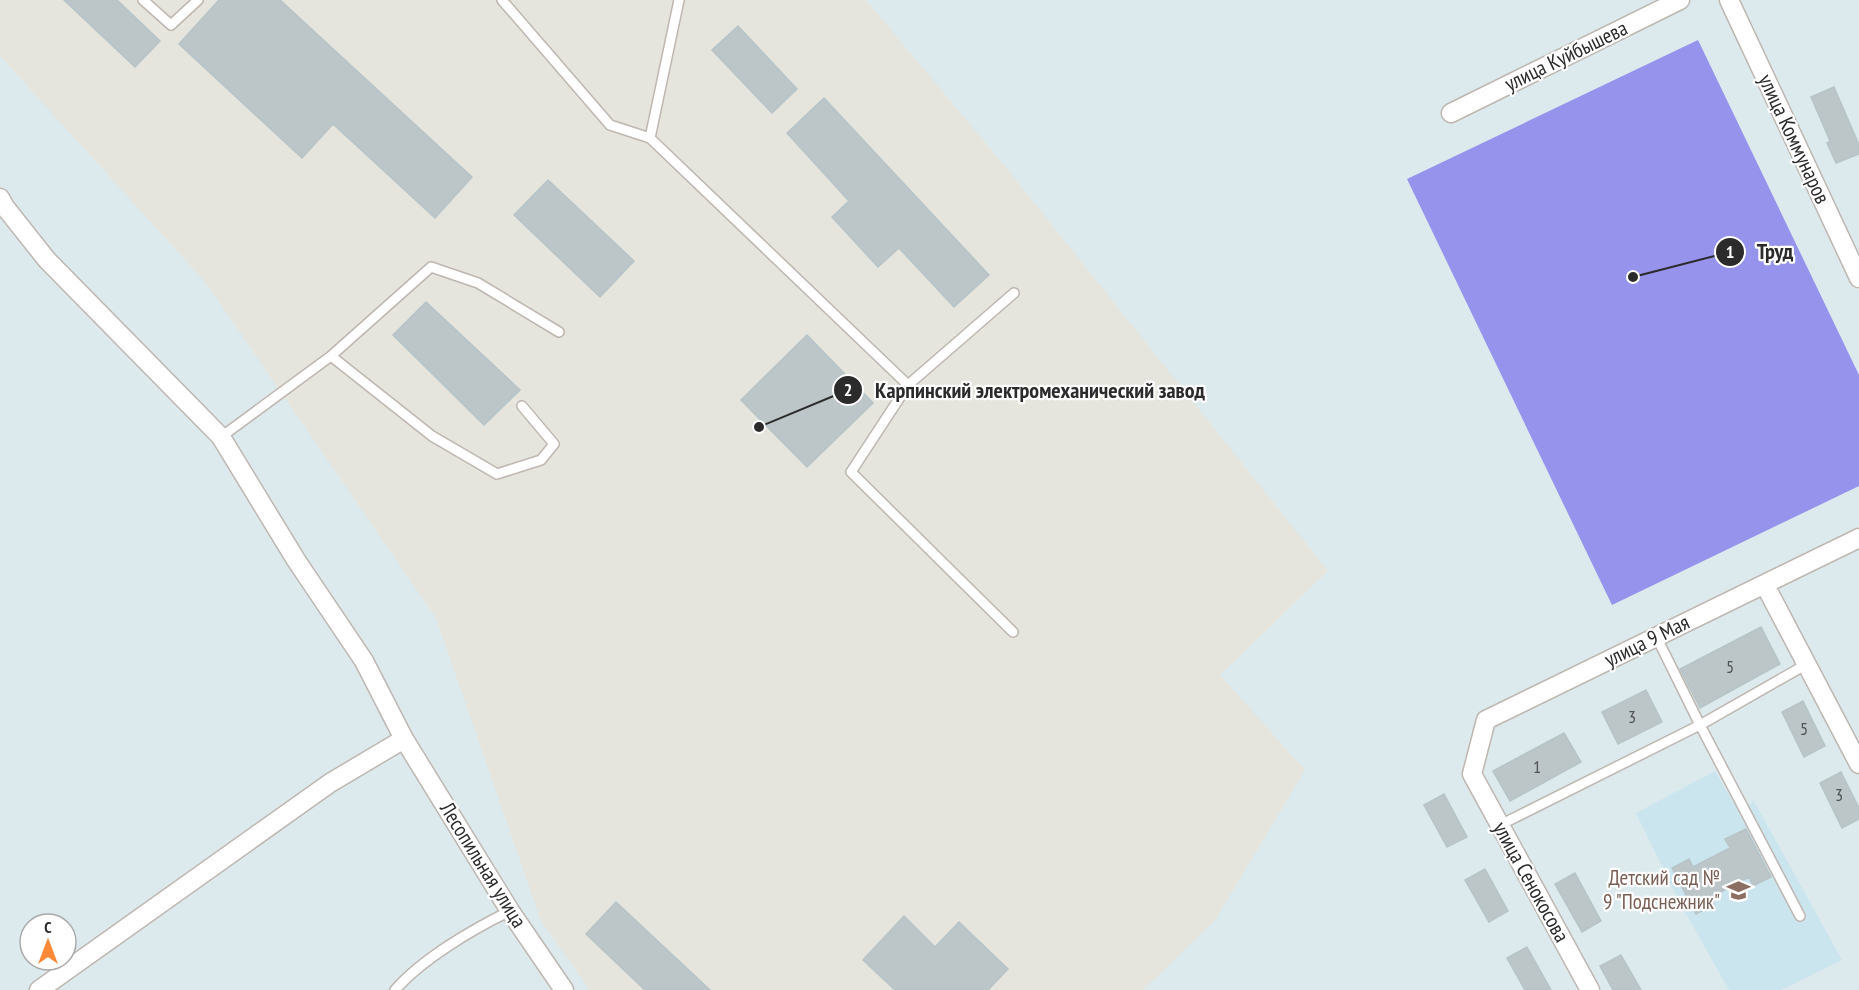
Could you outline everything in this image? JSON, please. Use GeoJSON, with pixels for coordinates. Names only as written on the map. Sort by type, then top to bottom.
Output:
{"type":"FeatureCollection","features":[{"type":"Feature","properties":{"kind":"street","name":"улица Куйбышева"},"geometry":{"type":"LineString","coordinates":[[1451,113],[1680,0]]}},
{"type":"Feature","properties":{"kind":"street","name":"улица Коммунаров"},"geometry":{"type":"LineString","coordinates":[[1729,0],[1859,278]]}},
{"type":"Feature","properties":{"kind":"street","name":"Лесопильная улица"},"geometry":{"type":"LineString","coordinates":[[0,198],[47,260],[221,437],[296,560],[364,661],[404,739],[510,911],[564,990]]}},
{"type":"Feature","properties":{"kind":"street","name":"улица 9 Мая"},"geometry":{"type":"LineString","coordinates":[[1472,774],[1486,720],[1859,538]]}},
{"type":"Feature","properties":{"kind":"street"},"geometry":{"type":"LineString","coordinates":[[1765,585],[1859,764]]}},
{"type":"Feature","properties":{"kind":"street"},"geometry":{"type":"LineString","coordinates":[[39,990],[330,783],[404,739]]}},
{"type":"Feature","properties":{"kind":"street","name":"улица Сенокосова"},"geometry":{"type":"LineString","coordinates":[[1472,774],[1590,990]]}},
{"type":"Feature","properties":{"kind":"lane"},"geometry":{"type":"LineString","coordinates":[[143,0],[171,25],[198,0]]}},
{"type":"Feature","properties":{"kind":"lane"},"geometry":{"type":"LineString","coordinates":[[502,0],[609,125],[650,138],[908,385]]}},
{"type":"Feature","properties":{"kind":"lane"},"geometry":{"type":"LineString","coordinates":[[650,138],[679,0]]}},
{"type":"Feature","properties":{"kind":"lane"},"geometry":{"type":"LineString","coordinates":[[221,437],[331,356],[431,267],[478,283],[559,332]]}},
{"type":"Feature","properties":{"kind":"lane"},"geometry":{"type":"LineString","coordinates":[[1013,633],[851,472],[908,385],[1014,293]]}},
{"type":"Feature","properties":{"kind":"lane"},"geometry":{"type":"LineString","coordinates":[[331,356],[432,436],[497,474],[541,460],[554,444],[522,406]]}},
{"type":"Feature","properties":{"kind":"lane"},"geometry":{"type":"LineString","coordinates":[[1656,636],[1800,916]]}},
{"type":"Feature","properties":{"kind":"lane"},"geometry":{"type":"LineString","coordinates":[[1500,825],[1700,725],[1806,664]]}},
{"type":"Feature","properties":{"kind":"lane"},"geometry":{"type":"LineString","coordinates":[[395,990],[409,974],[483,924],[510,911]]}},
{"type":"Feature","properties":{"kind":"shaded area"},"geometry":{"type":"Polygon","coordinates":[[[0,0],[866,0],[1004,165],[1328,571],[1220,675],[1305,770],[1215,920],[1143,990],[590,990],[541,921],[436,618],[206,283],[0,56],[0,0]]]}},
{"type":"Feature","properties":{"kind":"shaded area"},"geometry":{"type":"Polygon","coordinates":[[[1698,40],[1859,375],[1859,486],[1612,605],[1407,179],[1698,40]]]}},
{"type":"Feature","properties":{"kind":"shaded area","name":"Детский сад № 9 \"Подснежник\""},"geometry":{"type":"Polygon","coordinates":[[[1715,771],[1739,812],[1754,801],[1842,960],[1781,990],[1729,990],[1680,903],[1636,813],[1715,771]]]}},
{"type":"Feature","properties":{"kind":"building"},"geometry":{"type":"Polygon","coordinates":[[[64,0],[117,0],[160,41],[135,67],[64,0]]]}},
{"type":"Feature","properties":{"kind":"building"},"geometry":{"type":"Polygon","coordinates":[[[219,0],[280,0],[472,177],[435,218],[333,124],[302,158],[179,44],[219,0]]]}},
{"type":"Feature","properties":{"kind":"building"},"geometry":{"type":"Polygon","coordinates":[[[738,26],[797,89],[772,113],[712,50],[738,26]]]}},
{"type":"Feature","properties":{"kind":"building"},"geometry":{"type":"Polygon","coordinates":[[[1834,87],[1859,145],[1859,154],[1836,163],[1827,143],[1830,141],[1811,97],[1834,87]]]}},
{"type":"Feature","properties":{"kind":"building"},"geometry":{"type":"Polygon","coordinates":[[[824,98],[989,275],[954,307],[899,248],[878,267],[832,217],[849,201],[787,133],[824,98]]]}},
{"type":"Feature","properties":{"kind":"building"},"geometry":{"type":"Polygon","coordinates":[[[548,180],[634,261],[600,297],[514,215],[548,180]]]}},
{"type":"Feature","properties":{"kind":"building"},"geometry":{"type":"Polygon","coordinates":[[[426,302],[520,390],[484,425],[393,335],[426,302]]]}},
{"type":"Feature","properties":{"kind":"building"},"geometry":{"type":"Polygon","coordinates":[[[807,335],[873,403],[807,467],[741,400],[807,335]]]}},
{"type":"Feature","properties":{"kind":"building"},"geometry":{"type":"Polygon","coordinates":[[[1761,627],[1780,664],[1700,708],[1680,669],[1761,627]]]}},
{"type":"Feature","properties":{"kind":"building"},"geometry":{"type":"Polygon","coordinates":[[[1646,690],[1662,722],[1618,744],[1602,712],[1646,690]]]}},
{"type":"Feature","properties":{"kind":"building"},"geometry":{"type":"Polygon","coordinates":[[[1803,701],[1825,746],[1804,757],[1782,712],[1803,701]]]}},
{"type":"Feature","properties":{"kind":"building"},"geometry":{"type":"Polygon","coordinates":[[[1564,733],[1581,762],[1510,801],[1493,771],[1564,733]]]}},
{"type":"Feature","properties":{"kind":"building"},"geometry":{"type":"Polygon","coordinates":[[[1841,772],[1859,808],[1859,819],[1842,828],[1820,783],[1841,772]]]}},
{"type":"Feature","properties":{"kind":"building"},"geometry":{"type":"Polygon","coordinates":[[[1444,794],[1467,837],[1447,847],[1424,805],[1444,794]]]}},
{"type":"Feature","properties":{"kind":"building"},"geometry":{"type":"Polygon","coordinates":[[[1746,829],[1771,877],[1753,886],[1749,877],[1711,897],[1714,904],[1696,914],[1672,868],[1689,859],[1693,867],[1730,848],[1725,839],[1746,829]]]}},
{"type":"Feature","properties":{"kind":"building"},"geometry":{"type":"Polygon","coordinates":[[[1485,869],[1508,911],[1489,922],[1465,880],[1485,869]]]}},
{"type":"Feature","properties":{"kind":"building"},"geometry":{"type":"Polygon","coordinates":[[[1575,873],[1601,921],[1582,932],[1555,884],[1575,873]]]}},
{"type":"Feature","properties":{"kind":"building"},"geometry":{"type":"Polygon","coordinates":[[[616,902],[710,990],[645,990],[586,934],[616,902]]]}},
{"type":"Feature","properties":{"kind":"building"},"geometry":{"type":"Polygon","coordinates":[[[904,916],[935,947],[959,922],[1008,969],[988,990],[895,990],[863,960],[904,916]]]}},
{"type":"Feature","properties":{"kind":"building"},"geometry":{"type":"Polygon","coordinates":[[[1527,947],[1551,990],[1525,990],[1507,958],[1527,947]]]}},
{"type":"Feature","properties":{"kind":"building"},"geometry":{"type":"Polygon","coordinates":[[[1621,955],[1641,990],[1613,990],[1600,966],[1621,955]]]}},
{"type":"Feature","properties":{"kind":"place","name":"Труд"},"geometry":{"type":"Point","coordinates":[1633,277]}},
{"type":"Feature","properties":{"kind":"place","name":"Карпинский электромеханический завод"},"geometry":{"type":"Point","coordinates":[759,427]}},
{"type":"Feature","properties":{"kind":"place","name":"Детский сад № 9 \"Подснежник\""},"geometry":{"type":"Point","coordinates":[1738,890]}}]}
